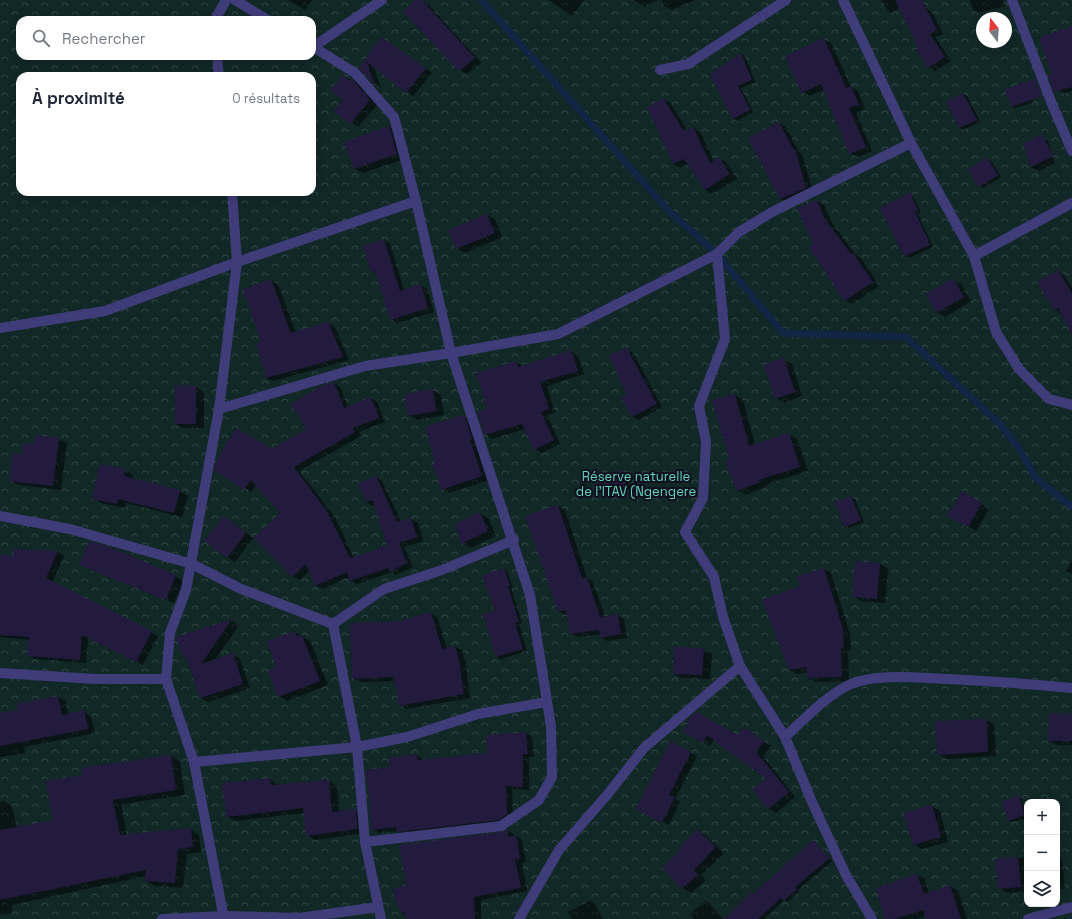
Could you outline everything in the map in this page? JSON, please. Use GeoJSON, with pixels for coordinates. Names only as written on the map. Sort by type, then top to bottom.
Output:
{"type":"FeatureCollection","features":[{"type":"Feature","properties":{"kind":"street"},"geometry":{"type":"LineString","coordinates":[[217,16],[226,0]]}},
{"type":"Feature","properties":{"kind":"street"},"geometry":{"type":"LineString","coordinates":[[235,0],[261,16]]}},
{"type":"Feature","properties":{"kind":"street"},"geometry":{"type":"LineString","coordinates":[[316,43],[382,0]]}},
{"type":"Feature","properties":{"kind":"street"},"geometry":{"type":"LineString","coordinates":[[660,70],[688,64],[786,0]]}},
{"type":"Feature","properties":{"kind":"street"},"geometry":{"type":"LineString","coordinates":[[842,0],[911,143],[974,256],[996,332],[1019,369],[1049,399],[1072,405]]}},
{"type":"Feature","properties":{"kind":"street"},"geometry":{"type":"LineString","coordinates":[[1012,0],[1052,104],[1072,151]]}},
{"type":"Feature","properties":{"kind":"street"},"geometry":{"type":"LineString","coordinates":[[316,49],[355,73],[394,117],[416,201],[452,353],[514,540],[530,595],[551,726],[552,777],[539,800],[500,826],[365,842]]}},
{"type":"Feature","properties":{"kind":"street"},"geometry":{"type":"LineString","coordinates":[[217,60],[219,72]]}},
{"type":"Feature","properties":{"kind":"street"},"geometry":{"type":"LineString","coordinates":[[219,409],[365,366],[452,353],[558,334],[717,254],[739,232],[772,212],[911,143]]}},
{"type":"Feature","properties":{"kind":"street"},"geometry":{"type":"LineString","coordinates":[[224,917],[194,762],[166,680],[170,633],[186,590],[192,564],[219,409],[237,262],[232,196]]}},
{"type":"Feature","properties":{"kind":"street"},"geometry":{"type":"LineString","coordinates":[[0,328],[105,311],[237,262],[416,201]]}},
{"type":"Feature","properties":{"kind":"street"},"geometry":{"type":"LineString","coordinates":[[974,256],[1072,203]]}},
{"type":"Feature","properties":{"kind":"street"},"geometry":{"type":"LineString","coordinates":[[717,254],[725,339],[699,406],[706,442],[703,498],[685,532],[714,577],[723,617],[740,666],[785,737],[812,802],[846,875],[872,919]]}},
{"type":"Feature","properties":{"kind":"street"},"geometry":{"type":"LineString","coordinates":[[0,516],[70,529],[192,564],[241,588],[333,624]]}},
{"type":"Feature","properties":{"kind":"street"},"geometry":{"type":"LineString","coordinates":[[333,624],[384,589],[442,570],[514,540]]}},
{"type":"Feature","properties":{"kind":"street"},"geometry":{"type":"LineString","coordinates":[[333,624],[356,747],[365,842],[378,907],[382,919]]}},
{"type":"Feature","properties":{"kind":"street"},"geometry":{"type":"LineString","coordinates":[[518,919],[559,850],[607,795],[644,748],[740,666]]}},
{"type":"Feature","properties":{"kind":"street"},"geometry":{"type":"LineString","coordinates":[[0,673],[95,679],[166,680]]}},
{"type":"Feature","properties":{"kind":"street"},"geometry":{"type":"LineString","coordinates":[[785,737],[826,699],[852,683],[875,679],[904,677],[1072,688]]}},
{"type":"Feature","properties":{"kind":"street"},"geometry":{"type":"LineString","coordinates":[[194,762],[356,747],[407,737],[478,714],[547,702]]}},
{"type":"Feature","properties":{"kind":"street"},"geometry":{"type":"LineString","coordinates":[[162,919],[224,917],[299,918],[378,907]]}},
{"type":"Feature","properties":{"kind":"street"},"geometry":{"type":"LineString","coordinates":[[1028,919],[1072,907]]}},
{"type":"Feature","properties":{"kind":"green space","name":"Réserve naturelle de l'ITAV (Ngengere"},"geometry":{"type":"Polygon","coordinates":[[[0,0],[1072,0],[1072,919],[0,919],[0,0]]]}},
{"type":"Feature","properties":{"kind":"building"},"geometry":{"type":"Polygon","coordinates":[[[415,0],[422,0],[475,58],[459,71],[403,12],[415,0]]]}},
{"type":"Feature","properties":{"kind":"building"},"geometry":{"type":"Polygon","coordinates":[[[895,0],[922,0],[937,30],[930,34],[945,57],[928,68],[916,50],[918,48],[895,0]]]}},
{"type":"Feature","properties":{"kind":"building"},"geometry":{"type":"Polygon","coordinates":[[[1072,26],[1072,87],[1054,92],[1048,75],[1052,74],[1039,38],[1072,26]]]}},
{"type":"Feature","properties":{"kind":"building"},"geometry":{"type":"Polygon","coordinates":[[[381,37],[426,68],[406,93],[367,62],[375,86],[359,68],[381,37]]]}},
{"type":"Feature","properties":{"kind":"building"},"geometry":{"type":"Polygon","coordinates":[[[824,38],[846,88],[851,86],[859,105],[849,108],[866,147],[849,154],[821,84],[801,93],[785,56],[824,38]]]}},
{"type":"Feature","properties":{"kind":"building"},"geometry":{"type":"Polygon","coordinates":[[[741,53],[752,80],[738,86],[750,110],[732,119],[710,74],[741,53]]]}},
{"type":"Feature","properties":{"kind":"building"},"geometry":{"type":"Polygon","coordinates":[[[343,75],[350,81],[352,79],[370,100],[350,124],[334,111],[343,100],[330,90],[343,75]]]}},
{"type":"Feature","properties":{"kind":"building"},"geometry":{"type":"Polygon","coordinates":[[[1035,79],[1042,96],[1011,107],[1005,89],[1035,79]]]}},
{"type":"Feature","properties":{"kind":"building"},"geometry":{"type":"Polygon","coordinates":[[[963,93],[977,120],[959,128],[946,101],[963,93]]]}},
{"type":"Feature","properties":{"kind":"building"},"geometry":{"type":"Polygon","coordinates":[[[663,98],[684,131],[693,127],[710,163],[719,157],[730,174],[705,190],[684,159],[673,164],[647,107],[663,98]]]}},
{"type":"Feature","properties":{"kind":"building"},"geometry":{"type":"Polygon","coordinates":[[[779,122],[793,149],[795,149],[806,188],[780,199],[748,138],[779,122]]]}},
{"type":"Feature","properties":{"kind":"building"},"geometry":{"type":"Polygon","coordinates":[[[389,126],[397,154],[354,169],[344,142],[389,126]]]}},
{"type":"Feature","properties":{"kind":"building"},"geometry":{"type":"Polygon","coordinates":[[[1042,134],[1053,156],[1031,167],[1023,144],[1042,134]]]}},
{"type":"Feature","properties":{"kind":"building"},"geometry":{"type":"Polygon","coordinates":[[[987,157],[998,175],[979,187],[968,170],[987,157]]]}},
{"type":"Feature","properties":{"kind":"building"},"geometry":{"type":"Polygon","coordinates":[[[912,192],[912,198],[918,210],[915,211],[930,245],[904,256],[880,208],[912,192]]]}},
{"type":"Feature","properties":{"kind":"building"},"geometry":{"type":"Polygon","coordinates":[[[817,200],[824,218],[851,254],[853,253],[873,282],[844,301],[809,247],[813,244],[797,208],[817,200]]]}},
{"type":"Feature","properties":{"kind":"building"},"geometry":{"type":"Polygon","coordinates":[[[487,214],[495,233],[456,249],[448,230],[487,214]]]}},
{"type":"Feature","properties":{"kind":"building"},"geometry":{"type":"Polygon","coordinates":[[[384,239],[400,291],[421,284],[428,308],[390,320],[375,271],[371,272],[363,246],[384,239]]]}},
{"type":"Feature","properties":{"kind":"building"},"geometry":{"type":"Polygon","coordinates":[[[1058,270],[1072,293],[1072,335],[1058,308],[1054,310],[1037,282],[1058,270]]]}},
{"type":"Feature","properties":{"kind":"building"},"geometry":{"type":"Polygon","coordinates":[[[953,278],[964,297],[936,313],[926,294],[953,278]]]}},
{"type":"Feature","properties":{"kind":"building"},"geometry":{"type":"Polygon","coordinates":[[[271,279],[291,333],[328,322],[343,357],[266,378],[256,343],[261,342],[243,289],[271,279]]]}},
{"type":"Feature","properties":{"kind":"building"},"geometry":{"type":"Polygon","coordinates":[[[627,348],[657,404],[632,417],[621,398],[627,395],[609,355],[627,348]]]}},
{"type":"Feature","properties":{"kind":"building"},"geometry":{"type":"Polygon","coordinates":[[[571,350],[578,371],[540,382],[549,409],[541,412],[554,440],[534,450],[522,424],[485,435],[477,412],[487,409],[476,373],[516,361],[518,367],[571,350]]]}},
{"type":"Feature","properties":{"kind":"building"},"geometry":{"type":"Polygon","coordinates":[[[784,358],[795,392],[775,399],[764,365],[784,358]]]}},
{"type":"Feature","properties":{"kind":"building"},"geometry":{"type":"Polygon","coordinates":[[[334,382],[344,408],[371,397],[379,418],[353,428],[355,432],[294,467],[328,513],[350,558],[387,546],[373,500],[366,502],[358,483],[376,476],[397,522],[411,518],[417,537],[399,543],[407,563],[389,572],[388,568],[350,581],[347,572],[315,586],[306,564],[292,577],[254,538],[280,513],[251,480],[244,490],[214,470],[217,459],[236,428],[272,449],[306,429],[291,404],[321,386],[334,382]]]}},
{"type":"Feature","properties":{"kind":"building"},"geometry":{"type":"Polygon","coordinates":[[[175,386],[196,386],[196,424],[175,424],[175,386]]]}},
{"type":"Feature","properties":{"kind":"building"},"geometry":{"type":"Polygon","coordinates":[[[433,389],[436,411],[408,416],[405,394],[433,389]]]}},
{"type":"Feature","properties":{"kind":"building"},"geometry":{"type":"Polygon","coordinates":[[[735,394],[749,446],[789,433],[800,467],[759,480],[760,482],[737,491],[725,461],[729,459],[712,400],[735,394]]]}},
{"type":"Feature","properties":{"kind":"building"},"geometry":{"type":"Polygon","coordinates":[[[464,415],[472,439],[470,440],[482,476],[441,490],[433,464],[435,463],[425,426],[464,415]]]}},
{"type":"Feature","properties":{"kind":"building"},"geometry":{"type":"Polygon","coordinates":[[[35,435],[59,438],[53,486],[9,481],[13,453],[22,455],[23,443],[34,444],[35,435]]]}},
{"type":"Feature","properties":{"kind":"building"},"geometry":{"type":"Polygon","coordinates":[[[100,464],[125,469],[124,476],[180,490],[174,513],[118,499],[117,504],[92,499],[100,464]]]}},
{"type":"Feature","properties":{"kind":"building"},"geometry":{"type":"Polygon","coordinates":[[[623,470],[627,487],[607,492],[602,475],[623,470]]]}},
{"type":"Feature","properties":{"kind":"building"},"geometry":{"type":"Polygon","coordinates":[[[962,491],[982,503],[968,527],[947,516],[962,491]]]}},
{"type":"Feature","properties":{"kind":"building"},"geometry":{"type":"Polygon","coordinates":[[[851,496],[861,520],[844,527],[835,502],[851,496]]]}},
{"type":"Feature","properties":{"kind":"building"},"geometry":{"type":"Polygon","coordinates":[[[558,505],[582,578],[587,577],[600,617],[618,614],[621,634],[600,638],[599,630],[570,634],[566,610],[558,612],[525,516],[558,505]]]}},
{"type":"Feature","properties":{"kind":"building"},"geometry":{"type":"Polygon","coordinates":[[[480,512],[488,531],[461,544],[455,524],[480,512]]]}},
{"type":"Feature","properties":{"kind":"building"},"geometry":{"type":"Polygon","coordinates":[[[224,516],[246,533],[227,558],[204,541],[224,516]]]}},
{"type":"Feature","properties":{"kind":"building"},"geometry":{"type":"Polygon","coordinates":[[[89,541],[107,546],[176,575],[166,600],[79,565],[89,541]]]}},
{"type":"Feature","properties":{"kind":"building"},"geometry":{"type":"Polygon","coordinates":[[[14,549],[58,551],[46,578],[152,631],[136,662],[82,635],[80,660],[27,656],[29,637],[0,635],[0,554],[13,556],[14,549]]]}},
{"type":"Feature","properties":{"kind":"building"},"geometry":{"type":"Polygon","coordinates":[[[855,561],[880,563],[877,599],[852,597],[855,561]]]}},
{"type":"Feature","properties":{"kind":"building"},"geometry":{"type":"Polygon","coordinates":[[[504,568],[519,622],[515,623],[523,649],[496,657],[483,614],[495,611],[482,576],[504,568]]]}},
{"type":"Feature","properties":{"kind":"building"},"geometry":{"type":"Polygon","coordinates":[[[824,568],[843,629],[844,647],[841,648],[842,677],[807,678],[807,667],[789,670],[762,600],[800,586],[797,576],[824,568]]]}},
{"type":"Feature","properties":{"kind":"building"},"geometry":{"type":"Polygon","coordinates":[[[431,612],[442,649],[455,646],[459,660],[464,694],[399,706],[394,677],[352,679],[350,623],[402,621],[431,612]]]}},
{"type":"Feature","properties":{"kind":"building"},"geometry":{"type":"Polygon","coordinates":[[[232,619],[201,664],[233,653],[243,684],[200,698],[186,657],[183,658],[176,637],[232,619]]]}},
{"type":"Feature","properties":{"kind":"building"},"geometry":{"type":"Polygon","coordinates":[[[295,631],[297,636],[302,635],[320,681],[278,697],[268,671],[276,667],[267,641],[295,631]]]}},
{"type":"Feature","properties":{"kind":"building"},"geometry":{"type":"Polygon","coordinates":[[[674,647],[704,648],[702,675],[673,674],[674,647]]]}},
{"type":"Feature","properties":{"kind":"building"},"geometry":{"type":"Polygon","coordinates":[[[58,696],[62,715],[84,710],[88,729],[0,746],[0,713],[18,710],[17,704],[58,696]]]}},
{"type":"Feature","properties":{"kind":"building"},"geometry":{"type":"Polygon","coordinates":[[[696,712],[738,735],[744,727],[764,741],[756,752],[789,792],[768,809],[752,789],[766,779],[707,735],[703,743],[683,732],[692,715],[696,712]]]}},
{"type":"Feature","properties":{"kind":"building"},"geometry":{"type":"Polygon","coordinates":[[[1049,713],[1072,714],[1072,741],[1048,741],[1049,713]]]}},
{"type":"Feature","properties":{"kind":"building"},"geometry":{"type":"Polygon","coordinates":[[[987,719],[988,752],[937,755],[935,721],[987,719]]]}},
{"type":"Feature","properties":{"kind":"building"},"geometry":{"type":"Polygon","coordinates":[[[526,732],[528,754],[523,754],[523,787],[506,786],[507,814],[499,820],[397,832],[396,827],[372,830],[369,807],[371,807],[365,770],[390,767],[389,758],[417,754],[418,760],[488,753],[486,735],[526,732]]]}},
{"type":"Feature","properties":{"kind":"building"},"geometry":{"type":"Polygon","coordinates":[[[670,741],[691,752],[669,795],[675,797],[662,823],[636,809],[670,741]]]}},
{"type":"Feature","properties":{"kind":"building"},"geometry":{"type":"Polygon","coordinates":[[[171,755],[176,790],[113,800],[120,835],[191,828],[193,847],[178,849],[175,883],[145,881],[146,870],[0,900],[0,830],[53,820],[46,781],[82,775],[81,768],[171,755]]]}},
{"type":"Feature","properties":{"kind":"building"},"geometry":{"type":"Polygon","coordinates":[[[270,778],[271,785],[329,780],[332,812],[356,809],[357,829],[306,836],[303,808],[226,817],[222,783],[270,778]]]}},
{"type":"Feature","properties":{"kind":"building"},"geometry":{"type":"Polygon","coordinates":[[[1019,796],[1024,815],[1008,821],[1002,801],[1019,796]]]}},
{"type":"Feature","properties":{"kind":"building"},"geometry":{"type":"Polygon","coordinates":[[[932,805],[941,837],[913,845],[904,813],[932,805]]]}},
{"type":"Feature","properties":{"kind":"building"},"geometry":{"type":"Polygon","coordinates":[[[508,829],[508,837],[516,835],[520,859],[515,859],[521,888],[474,897],[475,919],[406,919],[404,912],[401,913],[392,889],[406,885],[399,845],[502,832],[508,829]]]}},
{"type":"Feature","properties":{"kind":"building"},"geometry":{"type":"Polygon","coordinates":[[[697,829],[716,847],[694,870],[698,875],[682,889],[662,867],[681,850],[679,848],[697,829]]]}},
{"type":"Feature","properties":{"kind":"building"},"geometry":{"type":"Polygon","coordinates":[[[813,840],[830,858],[795,887],[797,889],[784,901],[781,898],[758,919],[724,919],[751,892],[753,894],[813,840]]]}},
{"type":"Feature","properties":{"kind":"building"},"geometry":{"type":"Polygon","coordinates":[[[1018,857],[1021,887],[998,889],[995,859],[1018,857]]]}},
{"type":"Feature","properties":{"kind":"building"},"geometry":{"type":"Polygon","coordinates":[[[917,874],[924,894],[950,885],[961,919],[926,919],[923,910],[894,919],[885,919],[876,888],[917,874]]]}},
{"type":"Feature","properties":{"kind":"waterway"},"geometry":{"type":"LineString","coordinates":[[481,0],[671,213],[717,254],[783,333],[906,337],[1001,425],[1018,447],[1036,478],[1072,507]]}}]}
